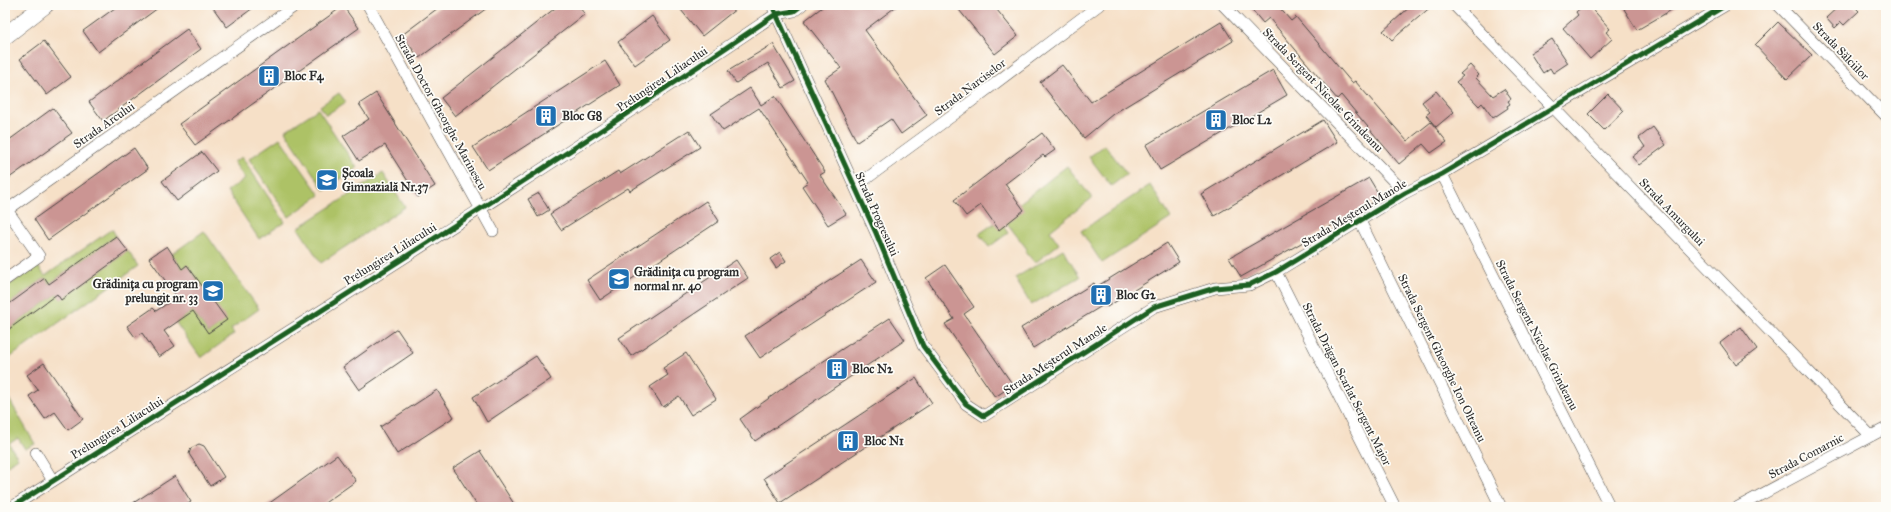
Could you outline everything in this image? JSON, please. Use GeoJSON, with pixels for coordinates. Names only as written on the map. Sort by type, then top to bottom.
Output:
{"type":"FeatureCollection","features":[{"type":"Feature","properties":{"kind":"main road"},"geometry":{"type":"LineString","coordinates":[[5,36],[45,5]]}},
{"type":"Feature","properties":{"kind":"street","name":"Strada Arcului"},"geometry":{"type":"LineString","coordinates":[[5,280],[39,256],[6,210],[296,5]]}},
{"type":"Feature","properties":{"kind":"street","name":"Strada Doctor Gheorghe Marinescu"},"geometry":{"type":"LineString","coordinates":[[368,5],[492,231]]}},
{"type":"Feature","properties":{"kind":"street","name":"Prelungirea Liliacului"},"geometry":{"type":"LineString","coordinates":[[12,507],[652,98],[777,8],[794,11],[802,5]]}},
{"type":"Feature","properties":{"kind":"street","name":"Strada Narciselor"},"geometry":{"type":"LineString","coordinates":[[855,187],[1099,5]]}},
{"type":"Feature","properties":{"kind":"street","name":"Strada Sergent Nicolae Grindeanu"},"geometry":{"type":"LineString","coordinates":[[1223,5],[1405,193]]}},
{"type":"Feature","properties":{"kind":"street","name":"Strada Amurgului"},"geometry":{"type":"LineString","coordinates":[[1454,5],[1871,436]]}},
{"type":"Feature","properties":{"kind":"street","name":"Strada Meșterul Manole"},"geometry":{"type":"LineString","coordinates":[[984,416],[1154,307],[1215,288],[1249,285],[1276,272],[1405,193],[1442,174],[1726,5]]}},
{"type":"Feature","properties":{"kind":"street","name":"Strada Sălciilor"},"geometry":{"type":"LineString","coordinates":[[1778,5],[1886,116]]}},
{"type":"Feature","properties":{"kind":"street","name":"Strada Progresului"},"geometry":{"type":"LineString","coordinates":[[777,8],[924,346],[966,404],[984,416]]}},
{"type":"Feature","properties":{"kind":"street","name":"Strada Sergent Nicolae Grindeanu"},"geometry":{"type":"LineString","coordinates":[[1442,174],[1610,507]]}},
{"type":"Feature","properties":{"kind":"street","name":"Strada Sergent Gheorghe Ion Olteanu"},"geometry":{"type":"LineString","coordinates":[[1360,221],[1501,507]]}},
{"type":"Feature","properties":{"kind":"street","name":"Strada Drăgan Scarlat Sergent Major"},"geometry":{"type":"LineString","coordinates":[[1276,272],[1395,507]]}},
{"type":"Feature","properties":{"kind":"street","name":"Strada Comarnic"},"geometry":{"type":"LineString","coordinates":[[1738,507],[1886,428]]}},
{"type":"Feature","properties":{"kind":"street"},"geometry":{"type":"LineString","coordinates":[[36,453],[53,481]]}},
{"type":"Feature","properties":{"kind":"green space"},"geometry":{"type":"Polygon","coordinates":[[[339,93],[346,102],[326,115],[320,106],[339,93]]]}},
{"type":"Feature","properties":{"kind":"green space"},"geometry":{"type":"Polygon","coordinates":[[[318,109],[357,168],[324,190],[285,131],[318,109]]]}},
{"type":"Feature","properties":{"kind":"green space"},"geometry":{"type":"Polygon","coordinates":[[[280,138],[320,195],[289,217],[249,159],[280,138]]]}},
{"type":"Feature","properties":{"kind":"green space"},"geometry":{"type":"Polygon","coordinates":[[[1105,145],[1127,174],[1111,186],[1089,157],[1105,145]]]}},
{"type":"Feature","properties":{"kind":"green space"},"geometry":{"type":"Polygon","coordinates":[[[242,157],[285,222],[259,239],[227,191],[245,179],[234,162],[242,157]]]}},
{"type":"Feature","properties":{"kind":"green space"},"geometry":{"type":"Polygon","coordinates":[[[1067,166],[1092,198],[1050,231],[1059,244],[1035,263],[1025,251],[1027,249],[1002,217],[1067,166]]]}},
{"type":"Feature","properties":{"kind":"green space"},"geometry":{"type":"Polygon","coordinates":[[[383,173],[405,207],[321,263],[298,228],[383,173]]]}},
{"type":"Feature","properties":{"kind":"green space"},"geometry":{"type":"Polygon","coordinates":[[[1150,185],[1171,218],[1102,263],[1081,231],[1150,185]]]}},
{"type":"Feature","properties":{"kind":"green space"},"geometry":{"type":"Polygon","coordinates":[[[999,220],[1008,233],[989,247],[979,234],[999,220]]]}},
{"type":"Feature","properties":{"kind":"green space"},"geometry":{"type":"Polygon","coordinates":[[[112,229],[116,236],[49,284],[45,278],[5,307],[5,288],[37,265],[45,276],[112,229]]]}},
{"type":"Feature","properties":{"kind":"green space"},"geometry":{"type":"Polygon","coordinates":[[[204,231],[259,309],[231,329],[234,334],[201,358],[176,323],[193,311],[208,333],[226,320],[187,265],[182,269],[172,254],[204,231]]]}},
{"type":"Feature","properties":{"kind":"green space"},"geometry":{"type":"Polygon","coordinates":[[[1063,249],[1080,277],[1031,305],[1015,278],[1063,249]]]}},
{"type":"Feature","properties":{"kind":"green space"},"geometry":{"type":"Polygon","coordinates":[[[128,251],[138,266],[5,361],[5,332],[57,294],[61,299],[128,251]]]}},
{"type":"Feature","properties":{"kind":"green space"},"geometry":{"type":"Polygon","coordinates":[[[5,392],[35,444],[25,449],[18,438],[9,444],[18,458],[5,467],[5,392]]]}},
{"type":"Feature","properties":{"kind":"building"},"geometry":{"type":"Polygon","coordinates":[[[119,5],[162,5],[98,52],[83,31],[119,5]]]}},
{"type":"Feature","properties":{"kind":"building"},"geometry":{"type":"Polygon","coordinates":[[[211,5],[257,5],[227,27],[211,5]]]}},
{"type":"Feature","properties":{"kind":"building"},"geometry":{"type":"Polygon","coordinates":[[[442,5],[491,5],[419,58],[402,35],[442,5]]]}},
{"type":"Feature","properties":{"kind":"building"},"geometry":{"type":"Polygon","coordinates":[[[559,5],[577,5],[585,14],[455,116],[441,98],[559,5]]]}},
{"type":"Feature","properties":{"kind":"building"},"geometry":{"type":"Polygon","coordinates":[[[677,5],[741,5],[702,36],[677,5]]]}},
{"type":"Feature","properties":{"kind":"building"},"geometry":{"type":"Polygon","coordinates":[[[825,5],[898,5],[865,30],[927,115],[901,134],[891,119],[857,142],[825,79],[841,68],[804,21],[825,5]]]}},
{"type":"Feature","properties":{"kind":"building"},"geometry":{"type":"Polygon","coordinates":[[[955,5],[993,5],[1018,36],[995,54],[955,5]]]}},
{"type":"Feature","properties":{"kind":"building"},"geometry":{"type":"Polygon","coordinates":[[[1248,5],[1277,5],[1291,21],[1296,17],[1352,83],[1355,81],[1407,141],[1431,122],[1447,142],[1431,153],[1423,144],[1399,164],[1341,95],[1337,99],[1269,18],[1263,23],[1248,5]]]}},
{"type":"Feature","properties":{"kind":"building"},"geometry":{"type":"Polygon","coordinates":[[[1412,5],[1433,5],[1392,40],[1383,31],[1412,5]]]}},
{"type":"Feature","properties":{"kind":"building"},"geometry":{"type":"Polygon","coordinates":[[[1584,5],[1589,5],[1610,29],[1606,32],[1612,39],[1590,59],[1563,28],[1578,15],[1576,12],[1584,5]]]}},
{"type":"Feature","properties":{"kind":"building"},"geometry":{"type":"Polygon","coordinates":[[[1630,5],[1680,5],[1637,30],[1624,9],[1630,5]]]}},
{"type":"Feature","properties":{"kind":"building"},"geometry":{"type":"Polygon","coordinates":[[[1840,5],[1853,5],[1859,11],[1844,25],[1841,22],[1835,28],[1826,18],[1840,5]]]}},
{"type":"Feature","properties":{"kind":"building","name":"Bloc F4"},"geometry":{"type":"Polygon","coordinates":[[[343,6],[359,28],[195,145],[179,124],[343,6]]]}},
{"type":"Feature","properties":{"kind":"building"},"geometry":{"type":"Polygon","coordinates":[[[652,16],[670,40],[635,65],[618,42],[652,16]]]}},
{"type":"Feature","properties":{"kind":"building"},"geometry":{"type":"Polygon","coordinates":[[[1221,22],[1233,41],[1113,114],[1084,138],[1040,82],[1062,65],[1091,102],[1221,22]]]}},
{"type":"Feature","properties":{"kind":"building"},"geometry":{"type":"Polygon","coordinates":[[[1778,22],[1812,55],[1787,79],[1755,45],[1778,22]]]}},
{"type":"Feature","properties":{"kind":"building"},"geometry":{"type":"Polygon","coordinates":[[[187,29],[201,49],[103,121],[89,102],[187,29]]]}},
{"type":"Feature","properties":{"kind":"building"},"geometry":{"type":"Polygon","coordinates":[[[1552,39],[1568,63],[1553,73],[1550,68],[1543,73],[1530,53],[1552,39]]]}},
{"type":"Feature","properties":{"kind":"building"},"geometry":{"type":"Polygon","coordinates":[[[44,41],[71,77],[47,95],[20,59],[44,41]]]}},
{"type":"Feature","properties":{"kind":"building"},"geometry":{"type":"Polygon","coordinates":[[[773,44],[795,81],[783,88],[768,63],[736,83],[728,71],[773,44]]]}},
{"type":"Feature","properties":{"kind":"building","name":"Bloc G8"},"geometry":{"type":"Polygon","coordinates":[[[605,61],[620,85],[488,170],[473,147],[605,61]]]}},
{"type":"Feature","properties":{"kind":"building"},"geometry":{"type":"Polygon","coordinates":[[[1470,65],[1479,75],[1476,78],[1493,96],[1504,89],[1511,99],[1508,101],[1510,104],[1507,106],[1508,108],[1493,118],[1482,103],[1479,106],[1456,82],[1463,76],[1460,74],[1470,65]]]}},
{"type":"Feature","properties":{"kind":"building","name":"Bloc L2"},"geometry":{"type":"Polygon","coordinates":[[[1273,70],[1287,95],[1160,170],[1146,145],[1273,70]]]}},
{"type":"Feature","properties":{"kind":"building"},"geometry":{"type":"Polygon","coordinates":[[[750,88],[761,105],[775,96],[825,172],[820,175],[846,214],[828,225],[802,186],[808,182],[759,108],[723,131],[711,114],[750,88]]]}},
{"type":"Feature","properties":{"kind":"building"},"geometry":{"type":"Polygon","coordinates":[[[1436,91],[1454,112],[1436,127],[1426,115],[1430,112],[1422,102],[1436,91]]]}},
{"type":"Feature","properties":{"kind":"building"},"geometry":{"type":"Polygon","coordinates":[[[376,93],[435,186],[418,197],[385,145],[359,161],[343,136],[369,119],[359,104],[376,93]]]}},
{"type":"Feature","properties":{"kind":"building"},"geometry":{"type":"Polygon","coordinates":[[[1608,94],[1624,111],[1604,130],[1588,114],[1608,94]]]}},
{"type":"Feature","properties":{"kind":"building"},"geometry":{"type":"Polygon","coordinates":[[[53,108],[72,133],[5,181],[5,143],[53,108]]]}},
{"type":"Feature","properties":{"kind":"building"},"geometry":{"type":"Polygon","coordinates":[[[1323,120],[1337,142],[1214,216],[1201,194],[1323,120]]]}},
{"type":"Feature","properties":{"kind":"building"},"geometry":{"type":"Polygon","coordinates":[[[1653,127],[1666,145],[1639,165],[1632,157],[1645,147],[1639,138],[1653,127]]]}},
{"type":"Feature","properties":{"kind":"building"},"geometry":{"type":"Polygon","coordinates":[[[689,130],[700,147],[630,191],[628,188],[561,230],[550,214],[618,171],[620,174],[689,130]]]}},
{"type":"Feature","properties":{"kind":"building"},"geometry":{"type":"Polygon","coordinates":[[[1042,133],[1055,150],[1045,157],[1043,155],[1005,184],[1024,210],[999,230],[981,205],[966,216],[954,200],[1042,133]]]}},
{"type":"Feature","properties":{"kind":"building"},"geometry":{"type":"Polygon","coordinates":[[[134,148],[148,169],[48,240],[34,219],[134,148]]]}},
{"type":"Feature","properties":{"kind":"building"},"geometry":{"type":"Polygon","coordinates":[[[202,152],[217,171],[177,201],[162,181],[202,152]]]}},
{"type":"Feature","properties":{"kind":"building"},"geometry":{"type":"Polygon","coordinates":[[[1369,178],[1381,198],[1241,277],[1229,258],[1369,178]]]}},
{"type":"Feature","properties":{"kind":"building"},"geometry":{"type":"Polygon","coordinates":[[[539,193],[549,210],[538,217],[528,199],[539,193]]]}},
{"type":"Feature","properties":{"kind":"building"},"geometry":{"type":"Polygon","coordinates":[[[706,201],[719,221],[600,300],[587,280],[706,201]]]}},
{"type":"Feature","properties":{"kind":"building"},"geometry":{"type":"Polygon","coordinates":[[[116,236],[128,251],[61,300],[57,294],[5,332],[5,307],[45,278],[49,284],[116,236]]]}},
{"type":"Feature","properties":{"kind":"building","name":"Bloc G2"},"geometry":{"type":"Polygon","coordinates":[[[1167,243],[1179,262],[1107,307],[1105,304],[1033,348],[1021,328],[1094,283],[1096,287],[1167,243]]]}},
{"type":"Feature","properties":{"kind":"building"},"geometry":{"type":"Polygon","coordinates":[[[167,246],[182,269],[187,265],[227,320],[208,333],[193,311],[164,331],[175,346],[159,357],[142,333],[135,337],[127,326],[153,308],[156,311],[177,297],[149,258],[167,246]]]}},
{"type":"Feature","properties":{"kind":"building"},"geometry":{"type":"Polygon","coordinates":[[[780,252],[786,261],[776,268],[770,259],[780,252]]]}},
{"type":"Feature","properties":{"kind":"building"},"geometry":{"type":"Polygon","coordinates":[[[736,260],[748,278],[631,356],[619,338],[736,260]]]}},
{"type":"Feature","properties":{"kind":"building"},"geometry":{"type":"Polygon","coordinates":[[[861,260],[876,282],[760,358],[745,336],[861,260]]]}},
{"type":"Feature","properties":{"kind":"building"},"geometry":{"type":"Polygon","coordinates":[[[945,265],[974,307],[964,314],[1013,385],[995,397],[945,324],[954,319],[926,278],[945,265]]]}},
{"type":"Feature","properties":{"kind":"building","name":"Bloc N2"},"geometry":{"type":"Polygon","coordinates":[[[890,318],[905,340],[755,441],[740,419],[793,381],[890,318]]]}},
{"type":"Feature","properties":{"kind":"building"},"geometry":{"type":"Polygon","coordinates":[[[1741,327],[1757,349],[1736,365],[1720,343],[1741,327]]]}},
{"type":"Feature","properties":{"kind":"building"},"geometry":{"type":"Polygon","coordinates":[[[397,329],[413,353],[359,390],[343,367],[397,329]]]}},
{"type":"Feature","properties":{"kind":"building"},"geometry":{"type":"Polygon","coordinates":[[[686,353],[716,399],[691,415],[679,396],[663,407],[650,387],[668,375],[663,368],[686,353]]]}},
{"type":"Feature","properties":{"kind":"building"},"geometry":{"type":"Polygon","coordinates":[[[536,356],[551,379],[487,422],[473,397],[536,356]]]}},
{"type":"Feature","properties":{"kind":"building"},"geometry":{"type":"Polygon","coordinates":[[[44,363],[83,419],[68,430],[55,412],[45,419],[29,396],[38,390],[27,375],[44,363]]]}},
{"type":"Feature","properties":{"kind":"building","name":"Bloc N1"},"geometry":{"type":"Polygon","coordinates":[[[916,378],[932,403],[780,503],[764,478],[916,378]]]}},
{"type":"Feature","properties":{"kind":"building"},"geometry":{"type":"Polygon","coordinates":[[[437,390],[454,417],[397,454],[380,427],[437,390]]]}},
{"type":"Feature","properties":{"kind":"building"},"geometry":{"type":"Polygon","coordinates":[[[199,444],[204,446],[224,477],[210,486],[189,454],[191,448],[199,444]]]}},
{"type":"Feature","properties":{"kind":"building"},"geometry":{"type":"Polygon","coordinates":[[[480,451],[516,507],[478,507],[453,468],[480,451]]]}},
{"type":"Feature","properties":{"kind":"building"},"geometry":{"type":"Polygon","coordinates":[[[337,455],[356,481],[319,507],[264,507],[337,455]]]}},
{"type":"Feature","properties":{"kind":"building"},"geometry":{"type":"Polygon","coordinates":[[[175,476],[191,502],[183,507],[127,507],[175,476]]]}},
{"type":"Feature","properties":{"kind":"cycle path"},"geometry":{"type":"LineString","coordinates":[[772,5],[876,233],[923,346],[966,404],[984,416],[1154,307],[1215,288],[1249,285],[1276,272],[1405,193],[1442,174],[1726,5]]}},
{"type":"Feature","properties":{"kind":"cycle path"},"geometry":{"type":"LineString","coordinates":[[12,507],[491,202],[776,14],[794,11],[802,5]]}},
{"type":"Feature","properties":{"kind":"place","name":"Bloc F4"},"geometry":{"type":"Point","coordinates":[269,76]}},
{"type":"Feature","properties":{"kind":"place","name":"Bloc G8"},"geometry":{"type":"Point","coordinates":[546,116]}},
{"type":"Feature","properties":{"kind":"place","name":"Bloc L2"},"geometry":{"type":"Point","coordinates":[1216,120]}},
{"type":"Feature","properties":{"kind":"place","name":"Școala Gimnazială Nr.37"},"geometry":{"type":"Point","coordinates":[327,180]}},
{"type":"Feature","properties":{"kind":"place","name":"Grădinița cu program normal nr. 40"},"geometry":{"type":"Point","coordinates":[619,279]}},
{"type":"Feature","properties":{"kind":"place","name":"Grădinița cu program prelungit nr. 33"},"geometry":{"type":"Point","coordinates":[213,291]}},
{"type":"Feature","properties":{"kind":"place","name":"Bloc G2"},"geometry":{"type":"Point","coordinates":[1101,295]}},
{"type":"Feature","properties":{"kind":"place","name":"Bloc N2"},"geometry":{"type":"Point","coordinates":[837,369]}},
{"type":"Feature","properties":{"kind":"place","name":"Bloc N1"},"geometry":{"type":"Point","coordinates":[848,441]}}]}
